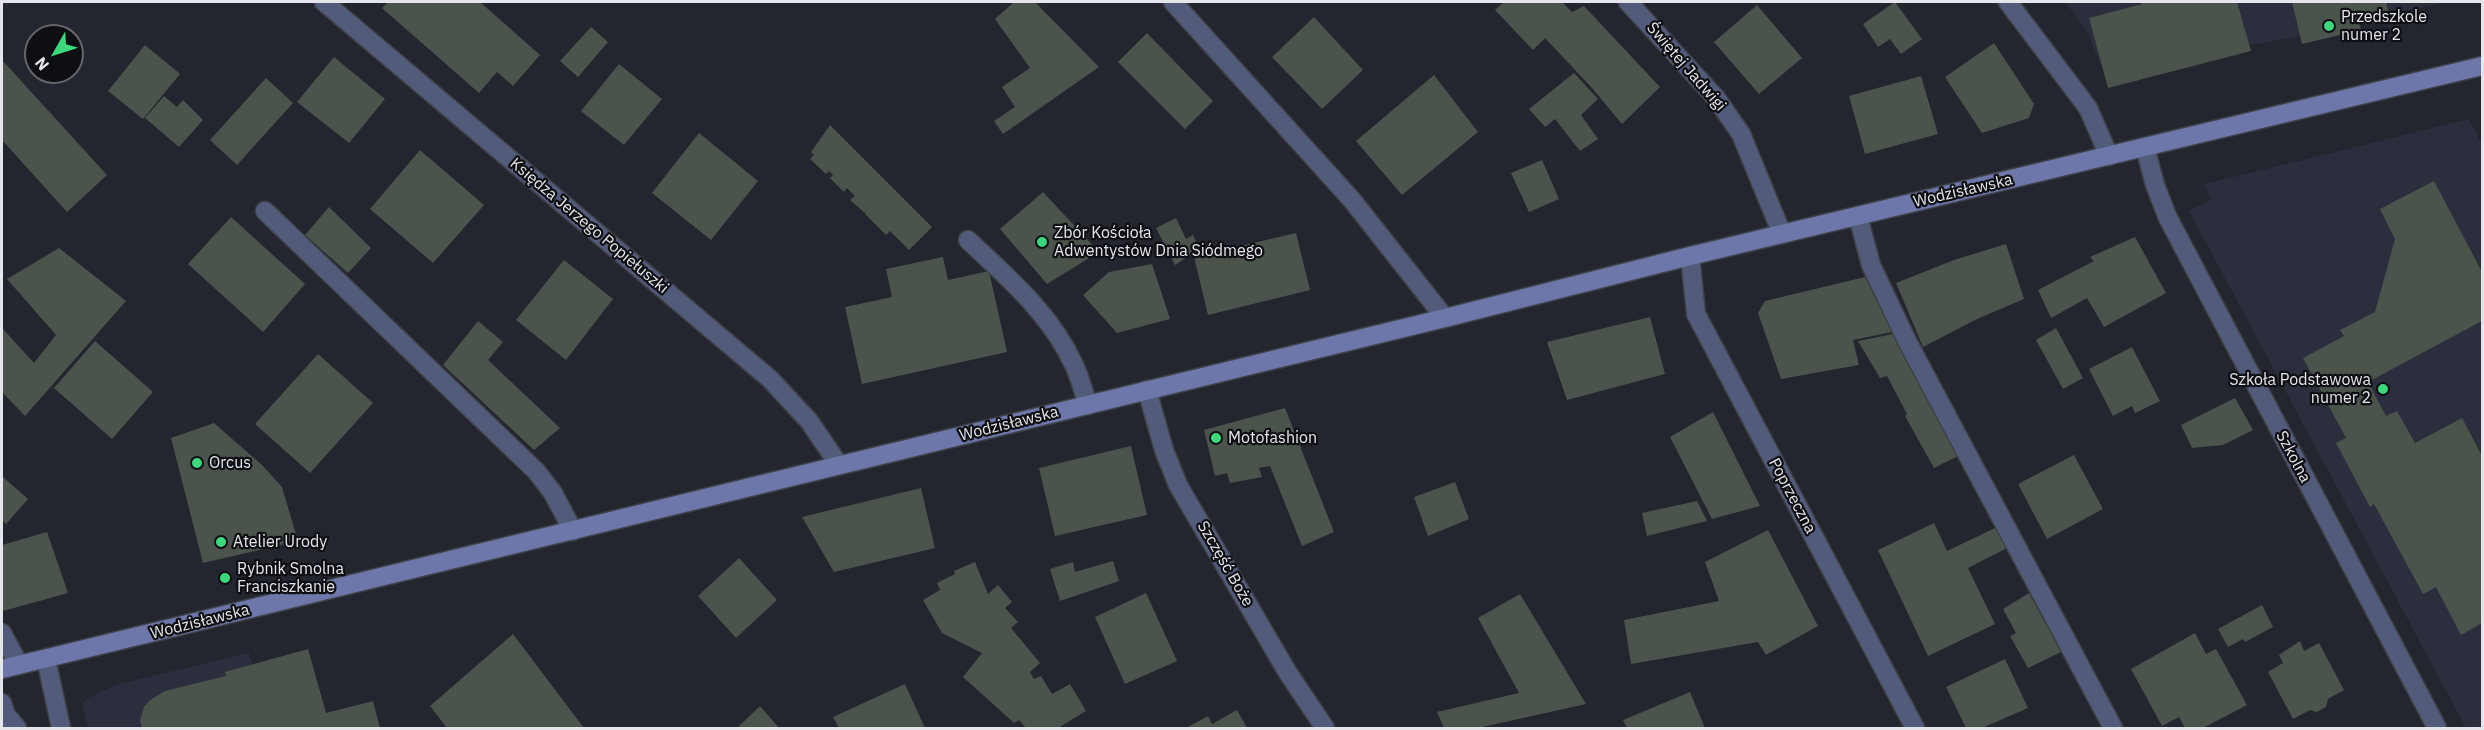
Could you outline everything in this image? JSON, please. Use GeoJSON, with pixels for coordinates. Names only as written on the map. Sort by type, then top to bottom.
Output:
{"type":"FeatureCollection","features":[{"type":"Feature","properties":{"kind":"street","name":"Księdza Jerzego Popiełuszki"},"geometry":{"type":"LineString","coordinates":[[324,2],[770,379],[808,421],[839,465]]}},
{"type":"Feature","properties":{"kind":"street"},"geometry":{"type":"LineString","coordinates":[[1173,2],[1352,200],[1445,318]]}},
{"type":"Feature","properties":{"kind":"street","name":"Świętej Jadwigi"},"geometry":{"type":"LineString","coordinates":[[1628,2],[1716,98],[1741,134],[1782,234]]}},
{"type":"Feature","properties":{"kind":"street"},"geometry":{"type":"LineString","coordinates":[[2008,2],[2088,108],[2109,156]]}},
{"type":"Feature","properties":{"kind":"street","name":"Wodzisławska"},"geometry":{"type":"LineString","coordinates":[[10,667],[1445,318],[1690,256],[2482,66]]}},
{"type":"Feature","properties":{"kind":"street","name":"Szkolna"},"geometry":{"type":"LineString","coordinates":[[2145,147],[2155,185],[2168,218],[2436,729]]}},
{"type":"Feature","properties":{"kind":"street"},"geometry":{"type":"LineString","coordinates":[[265,211],[536,471],[553,493],[573,531]]}},
{"type":"Feature","properties":{"kind":"street"},"geometry":{"type":"LineString","coordinates":[[1858,216],[1871,265],[1907,341],[2113,729]]}},
{"type":"Feature","properties":{"kind":"street"},"geometry":{"type":"LineString","coordinates":[[968,240],[1033,303],[1061,340],[1075,366],[1088,405]]}},
{"type":"Feature","properties":{"kind":"street","name":"Poprzeczna"},"geometry":{"type":"LineString","coordinates":[[1690,256],[1696,314],[1916,729]]}},
{"type":"Feature","properties":{"kind":"street","name":"Szczęść Boże"},"geometry":{"type":"LineString","coordinates":[[1147,390],[1164,450],[1178,485],[1288,673],[1324,729]]}},
{"type":"Feature","properties":{"kind":"street"},"geometry":{"type":"LineString","coordinates":[[2,633],[10,667]]}},
{"type":"Feature","properties":{"kind":"street"},"geometry":{"type":"LineString","coordinates":[[46,659],[61,729]]}},
{"type":"Feature","properties":{"kind":"street"},"geometry":{"type":"LineString","coordinates":[[2,703],[6,715],[17,729]]}},
{"type":"Feature","properties":{"kind":"shaded area"},"geometry":{"type":"Polygon","coordinates":[[[2065,2],[2446,2],[2359,22],[2361,30],[2302,44],[2300,36],[2104,72],[2087,31],[2065,2]]]}},
{"type":"Feature","properties":{"kind":"shaded area","name":"Szkoła Podstawowa numer 2"},"geometry":{"type":"Polygon","coordinates":[[[2469,119],[2482,144],[2482,728],[2466,728],[2189,211],[2211,200],[2205,184],[2469,119]]]}},
{"type":"Feature","properties":{"kind":"shaded area"},"geometry":{"type":"Polygon","coordinates":[[[249,653],[252,665],[245,667],[263,728],[88,728],[82,704],[88,698],[115,685],[249,653]]]}},
{"type":"Feature","properties":{"kind":"building"},"geometry":{"type":"Polygon","coordinates":[[[388,2],[480,2],[540,55],[513,86],[497,72],[479,93],[382,8],[388,2]]]}},
{"type":"Feature","properties":{"kind":"building"},"geometry":{"type":"Polygon","coordinates":[[[1014,2],[1035,2],[1099,67],[1003,134],[994,121],[1015,107],[1002,87],[1030,68],[995,19],[1014,2]]]}},
{"type":"Feature","properties":{"kind":"building"},"geometry":{"type":"Polygon","coordinates":[[[1504,2],[1562,2],[1572,12],[1584,6],[1660,87],[1622,124],[1545,38],[1533,50],[1495,10],[1504,2]]]}},
{"type":"Feature","properties":{"kind":"building"},"geometry":{"type":"Polygon","coordinates":[[[1895,2],[1922,39],[1901,54],[1890,39],[1878,47],[1863,24],[1895,2]]]}},
{"type":"Feature","properties":{"kind":"building"},"geometry":{"type":"Polygon","coordinates":[[[2141,2],[2237,2],[2251,51],[2108,88],[2089,18],[2142,4],[2141,2]]]}},
{"type":"Feature","properties":{"kind":"building","name":"Przedszkole numer 2"},"geometry":{"type":"Polygon","coordinates":[[[2292,2],[2386,2],[2389,14],[2359,22],[2361,30],[2302,44],[2292,2]]]}},
{"type":"Feature","properties":{"kind":"building"},"geometry":{"type":"Polygon","coordinates":[[[1757,5],[1802,58],[1759,94],[1714,42],[1757,5]]]}},
{"type":"Feature","properties":{"kind":"building"},"geometry":{"type":"Polygon","coordinates":[[[1314,17],[1363,70],[1322,109],[1272,57],[1314,17]]]}},
{"type":"Feature","properties":{"kind":"building"},"geometry":{"type":"Polygon","coordinates":[[[591,27],[608,42],[578,77],[560,61],[591,27]]]}},
{"type":"Feature","properties":{"kind":"building"},"geometry":{"type":"Polygon","coordinates":[[[1147,33],[1213,101],[1185,129],[1118,62],[1147,33]]]}},
{"type":"Feature","properties":{"kind":"building"},"geometry":{"type":"Polygon","coordinates":[[[1994,43],[2034,104],[2029,118],[1982,133],[1945,77],[1994,43]]]}},
{"type":"Feature","properties":{"kind":"building"},"geometry":{"type":"Polygon","coordinates":[[[145,45],[180,74],[143,119],[108,91],[145,45]]]}},
{"type":"Feature","properties":{"kind":"building"},"geometry":{"type":"Polygon","coordinates":[[[334,57],[385,99],[349,143],[297,102],[334,57]]]}},
{"type":"Feature","properties":{"kind":"building"},"geometry":{"type":"Polygon","coordinates":[[[2,60],[107,175],[67,212],[2,140],[2,60]]]}},
{"type":"Feature","properties":{"kind":"building"},"geometry":{"type":"Polygon","coordinates":[[[619,64],[662,99],[624,145],[581,111],[619,64]]]}},
{"type":"Feature","properties":{"kind":"building"},"geometry":{"type":"Polygon","coordinates":[[[1574,73],[1598,99],[1581,115],[1598,139],[1580,151],[1555,119],[1545,127],[1529,109],[1574,73]]]}},
{"type":"Feature","properties":{"kind":"building"},"geometry":{"type":"Polygon","coordinates":[[[1434,75],[1478,132],[1402,195],[1356,141],[1434,75]]]}},
{"type":"Feature","properties":{"kind":"building"},"geometry":{"type":"Polygon","coordinates":[[[1921,76],[1938,134],[1865,154],[1849,96],[1921,76]]]}},
{"type":"Feature","properties":{"kind":"building"},"geometry":{"type":"Polygon","coordinates":[[[266,78],[293,103],[237,165],[210,140],[266,78]]]}},
{"type":"Feature","properties":{"kind":"building"},"geometry":{"type":"Polygon","coordinates":[[[164,96],[177,107],[183,100],[203,120],[179,147],[145,118],[164,96]]]}},
{"type":"Feature","properties":{"kind":"building"},"geometry":{"type":"Polygon","coordinates":[[[830,125],[932,227],[909,250],[890,231],[886,235],[865,214],[868,209],[865,213],[850,200],[855,196],[847,188],[844,192],[830,178],[833,175],[829,171],[826,174],[810,159],[814,155],[811,152],[830,125]]]}},
{"type":"Feature","properties":{"kind":"building"},"geometry":{"type":"Polygon","coordinates":[[[699,133],[758,181],[711,240],[652,193],[699,133]]]}},
{"type":"Feature","properties":{"kind":"building"},"geometry":{"type":"Polygon","coordinates":[[[420,150],[484,205],[433,263],[370,209],[420,150]]]}},
{"type":"Feature","properties":{"kind":"building"},"geometry":{"type":"Polygon","coordinates":[[[1542,160],[1559,199],[1529,212],[1511,173],[1542,160]]]}},
{"type":"Feature","properties":{"kind":"building"},"geometry":{"type":"Polygon","coordinates":[[[2434,181],[2482,272],[2482,321],[2368,382],[2386,416],[2397,411],[2415,443],[2462,418],[2482,456],[2482,623],[2461,635],[2436,587],[2423,594],[2374,504],[2370,507],[2336,443],[2346,438],[2303,358],[2344,336],[2340,330],[2375,312],[2395,239],[2380,209],[2434,181]]]}},
{"type":"Feature","properties":{"kind":"building"},"geometry":{"type":"Polygon","coordinates":[[[1043,192],[1099,252],[1047,284],[1000,229],[1043,192]]]}},
{"type":"Feature","properties":{"kind":"building"},"geometry":{"type":"Polygon","coordinates":[[[329,207],[371,248],[348,273],[305,235],[329,207]]]}},
{"type":"Feature","properties":{"kind":"building"},"geometry":{"type":"Polygon","coordinates":[[[231,217],[305,284],[263,332],[188,264],[231,217]]]}},
{"type":"Feature","properties":{"kind":"building"},"geometry":{"type":"Polygon","coordinates":[[[1176,218],[1186,239],[1193,235],[1199,249],[1175,265],[1156,228],[1176,218]]]}},
{"type":"Feature","properties":{"kind":"building"},"geometry":{"type":"Polygon","coordinates":[[[1296,233],[1310,290],[1208,315],[1194,257],[1296,233]]]}},
{"type":"Feature","properties":{"kind":"building"},"geometry":{"type":"Polygon","coordinates":[[[2135,237],[2166,293],[2104,327],[2087,298],[2051,318],[2038,290],[2094,261],[2090,257],[2135,237]]]}},
{"type":"Feature","properties":{"kind":"building"},"geometry":{"type":"Polygon","coordinates":[[[2006,244],[2024,299],[1977,319],[1923,347],[1896,283],[1954,260],[2006,244]]]}},
{"type":"Feature","properties":{"kind":"building"},"geometry":{"type":"Polygon","coordinates":[[[59,248],[126,301],[25,416],[2,392],[2,328],[34,363],[56,335],[7,279],[59,248]]]}},
{"type":"Feature","properties":{"kind":"building"},"geometry":{"type":"Polygon","coordinates":[[[943,257],[948,280],[989,271],[1007,352],[862,384],[845,307],[892,297],[886,269],[943,257]]]}},
{"type":"Feature","properties":{"kind":"building"},"geometry":{"type":"Polygon","coordinates":[[[564,260],[613,299],[566,360],[516,320],[564,260]]]}},
{"type":"Feature","properties":{"kind":"building"},"geometry":{"type":"Polygon","coordinates":[[[1152,264],[1170,319],[1117,333],[1083,295],[1109,272],[1152,264]]]}},
{"type":"Feature","properties":{"kind":"building"},"geometry":{"type":"Polygon","coordinates":[[[1865,277],[1892,332],[1853,340],[1859,365],[1781,379],[1758,313],[1765,301],[1865,277]]]}},
{"type":"Feature","properties":{"kind":"building"},"geometry":{"type":"Polygon","coordinates":[[[1650,317],[1665,374],[1567,400],[1547,342],[1650,317]]]}},
{"type":"Feature","properties":{"kind":"building"},"geometry":{"type":"Polygon","coordinates":[[[478,321],[503,342],[488,360],[560,428],[534,450],[443,365],[478,321]]]}},
{"type":"Feature","properties":{"kind":"building"},"geometry":{"type":"Polygon","coordinates":[[[2056,328],[2083,378],[2063,389],[2036,340],[2056,328]]]}},
{"type":"Feature","properties":{"kind":"building"},"geometry":{"type":"Polygon","coordinates":[[[1893,334],[1958,456],[1934,468],[1905,416],[1907,414],[1887,376],[1880,378],[1858,341],[1893,334]]]}},
{"type":"Feature","properties":{"kind":"building"},"geometry":{"type":"Polygon","coordinates":[[[95,341],[153,392],[112,439],[54,388],[95,341]]]}},
{"type":"Feature","properties":{"kind":"building"},"geometry":{"type":"Polygon","coordinates":[[[2132,347],[2160,401],[2135,413],[2132,406],[2113,416],[2089,369],[2132,347]]]}},
{"type":"Feature","properties":{"kind":"building"},"geometry":{"type":"Polygon","coordinates":[[[318,354],[373,403],[310,473],[255,424],[318,354]]]}},
{"type":"Feature","properties":{"kind":"building"},"geometry":{"type":"Polygon","coordinates":[[[2235,398],[2253,430],[2223,445],[2192,448],[2181,425],[2235,398]]]}},
{"type":"Feature","properties":{"kind":"building"},"geometry":{"type":"Polygon","coordinates":[[[1285,408],[1334,532],[1302,546],[1270,466],[1259,468],[1262,477],[1230,483],[1227,473],[1215,476],[1204,430],[1285,408]]]}},
{"type":"Feature","properties":{"kind":"building"},"geometry":{"type":"Polygon","coordinates":[[[1713,412],[1760,506],[1712,519],[1670,437],[1713,412]]]}},
{"type":"Feature","properties":{"kind":"building"},"geometry":{"type":"Polygon","coordinates":[[[214,423],[262,465],[282,487],[298,541],[203,563],[171,438],[214,423]]]}},
{"type":"Feature","properties":{"kind":"building"},"geometry":{"type":"Polygon","coordinates":[[[1131,446],[1147,515],[1055,536],[1039,468],[1131,446]]]}},
{"type":"Feature","properties":{"kind":"building"},"geometry":{"type":"Polygon","coordinates":[[[2074,455],[2103,509],[2047,539],[2018,484],[2074,455]]]}},
{"type":"Feature","properties":{"kind":"building"},"geometry":{"type":"Polygon","coordinates":[[[2,476],[28,499],[6,524],[2,520],[2,476]]]}},
{"type":"Feature","properties":{"kind":"building"},"geometry":{"type":"Polygon","coordinates":[[[1455,482],[1469,519],[1428,536],[1414,497],[1455,482]]]}},
{"type":"Feature","properties":{"kind":"building"},"geometry":{"type":"Polygon","coordinates":[[[921,488],[935,548],[834,572],[802,517],[921,488]]]}},
{"type":"Feature","properties":{"kind":"building"},"geometry":{"type":"Polygon","coordinates":[[[1697,501],[1707,521],[1647,536],[1642,513],[1697,501]]]}},
{"type":"Feature","properties":{"kind":"building"},"geometry":{"type":"Polygon","coordinates":[[[1934,523],[1947,551],[1997,527],[2007,548],[1968,568],[1995,624],[1928,656],[1878,550],[1934,523]]]}},
{"type":"Feature","properties":{"kind":"building"},"geometry":{"type":"Polygon","coordinates":[[[1768,530],[1818,626],[1766,655],[1758,642],[1631,664],[1624,620],[1719,601],[1705,562],[1768,530]]]}},
{"type":"Feature","properties":{"kind":"building"},"geometry":{"type":"Polygon","coordinates":[[[47,532],[68,593],[3,611],[2,545],[47,532]]]}},
{"type":"Feature","properties":{"kind":"building"},"geometry":{"type":"Polygon","coordinates":[[[739,558],[777,600],[736,638],[698,596],[739,558]]]}},
{"type":"Feature","properties":{"kind":"building"},"geometry":{"type":"Polygon","coordinates":[[[1113,561],[1119,581],[1060,601],[1050,569],[1073,562],[1075,572],[1113,561]]]}},
{"type":"Feature","properties":{"kind":"building"},"geometry":{"type":"Polygon","coordinates":[[[975,562],[988,594],[998,585],[1012,602],[1005,608],[1018,622],[1011,628],[1040,663],[1030,672],[1034,679],[1041,676],[1052,694],[1070,684],[1086,711],[1058,728],[1026,728],[1019,720],[1014,723],[963,677],[982,653],[942,633],[923,600],[940,590],[937,583],[955,574],[954,571],[975,562]]]}},
{"type":"Feature","properties":{"kind":"building"},"geometry":{"type":"Polygon","coordinates":[[[1146,593],[1177,661],[1125,684],[1095,617],[1146,593]]]}},
{"type":"Feature","properties":{"kind":"building"},"geometry":{"type":"Polygon","coordinates":[[[2029,593],[2061,652],[2028,668],[2010,636],[2016,633],[2003,609],[2029,593]]]}},
{"type":"Feature","properties":{"kind":"building"},"geometry":{"type":"Polygon","coordinates":[[[1520,594],[1586,704],[1478,728],[1444,728],[1437,712],[1519,693],[1478,618],[1520,594]]]}},
{"type":"Feature","properties":{"kind":"building"},"geometry":{"type":"Polygon","coordinates":[[[2262,605],[2273,627],[2245,642],[2243,639],[2228,647],[2218,629],[2262,605]]]}},
{"type":"Feature","properties":{"kind":"building"},"geometry":{"type":"Polygon","coordinates":[[[2195,633],[2206,654],[2216,649],[2247,705],[2203,728],[2185,728],[2179,717],[2162,726],[2131,669],[2195,633]]]}},
{"type":"Feature","properties":{"kind":"building"},"geometry":{"type":"Polygon","coordinates":[[[513,634],[584,728],[447,728],[430,706],[513,634]]]}},
{"type":"Feature","properties":{"kind":"building"},"geometry":{"type":"Polygon","coordinates":[[[2300,641],[2304,651],[2319,643],[2344,690],[2328,699],[2326,707],[2317,712],[2310,710],[2293,719],[2268,672],[2283,663],[2279,655],[2300,641]]]}},
{"type":"Feature","properties":{"kind":"building"},"geometry":{"type":"Polygon","coordinates":[[[308,649],[326,713],[373,701],[380,728],[142,728],[140,721],[144,707],[150,700],[165,691],[226,676],[225,672],[308,649]]]}},
{"type":"Feature","properties":{"kind":"building"},"geometry":{"type":"Polygon","coordinates":[[[2005,659],[2028,708],[1982,728],[1966,728],[1946,687],[2005,659]]]}},
{"type":"Feature","properties":{"kind":"building"},"geometry":{"type":"Polygon","coordinates":[[[905,684],[925,728],[839,728],[833,717],[905,684]]]}},
{"type":"Feature","properties":{"kind":"building"},"geometry":{"type":"Polygon","coordinates":[[[1690,692],[1705,728],[1627,728],[1623,720],[1690,692]]]}},
{"type":"Feature","properties":{"kind":"building"},"geometry":{"type":"Polygon","coordinates":[[[760,706],[779,728],[737,728],[760,706]]]}},
{"type":"Feature","properties":{"kind":"building"},"geometry":{"type":"Polygon","coordinates":[[[1237,710],[1247,728],[1186,728],[1208,716],[1212,724],[1237,710]]]}},
{"type":"Feature","properties":{"kind":"place","name":"Przedszkole numer 2"},"geometry":{"type":"Point","coordinates":[2329,26]}},
{"type":"Feature","properties":{"kind":"place","name":"Zbór Kościoła Adwentystów Dnia Siódmego"},"geometry":{"type":"Point","coordinates":[1042,242]}},
{"type":"Feature","properties":{"kind":"place","name":"Szkoła Podstawowa numer 2"},"geometry":{"type":"Point","coordinates":[2383,389]}},
{"type":"Feature","properties":{"kind":"place","name":"Motofashion"},"geometry":{"type":"Point","coordinates":[1216,438]}},
{"type":"Feature","properties":{"kind":"place","name":"Orcus"},"geometry":{"type":"Point","coordinates":[197,463]}},
{"type":"Feature","properties":{"kind":"place","name":"Atelier Urody"},"geometry":{"type":"Point","coordinates":[221,542]}},
{"type":"Feature","properties":{"kind":"place","name":"Rybnik Smolna Franciszkanie"},"geometry":{"type":"Point","coordinates":[225,578]}}]}
